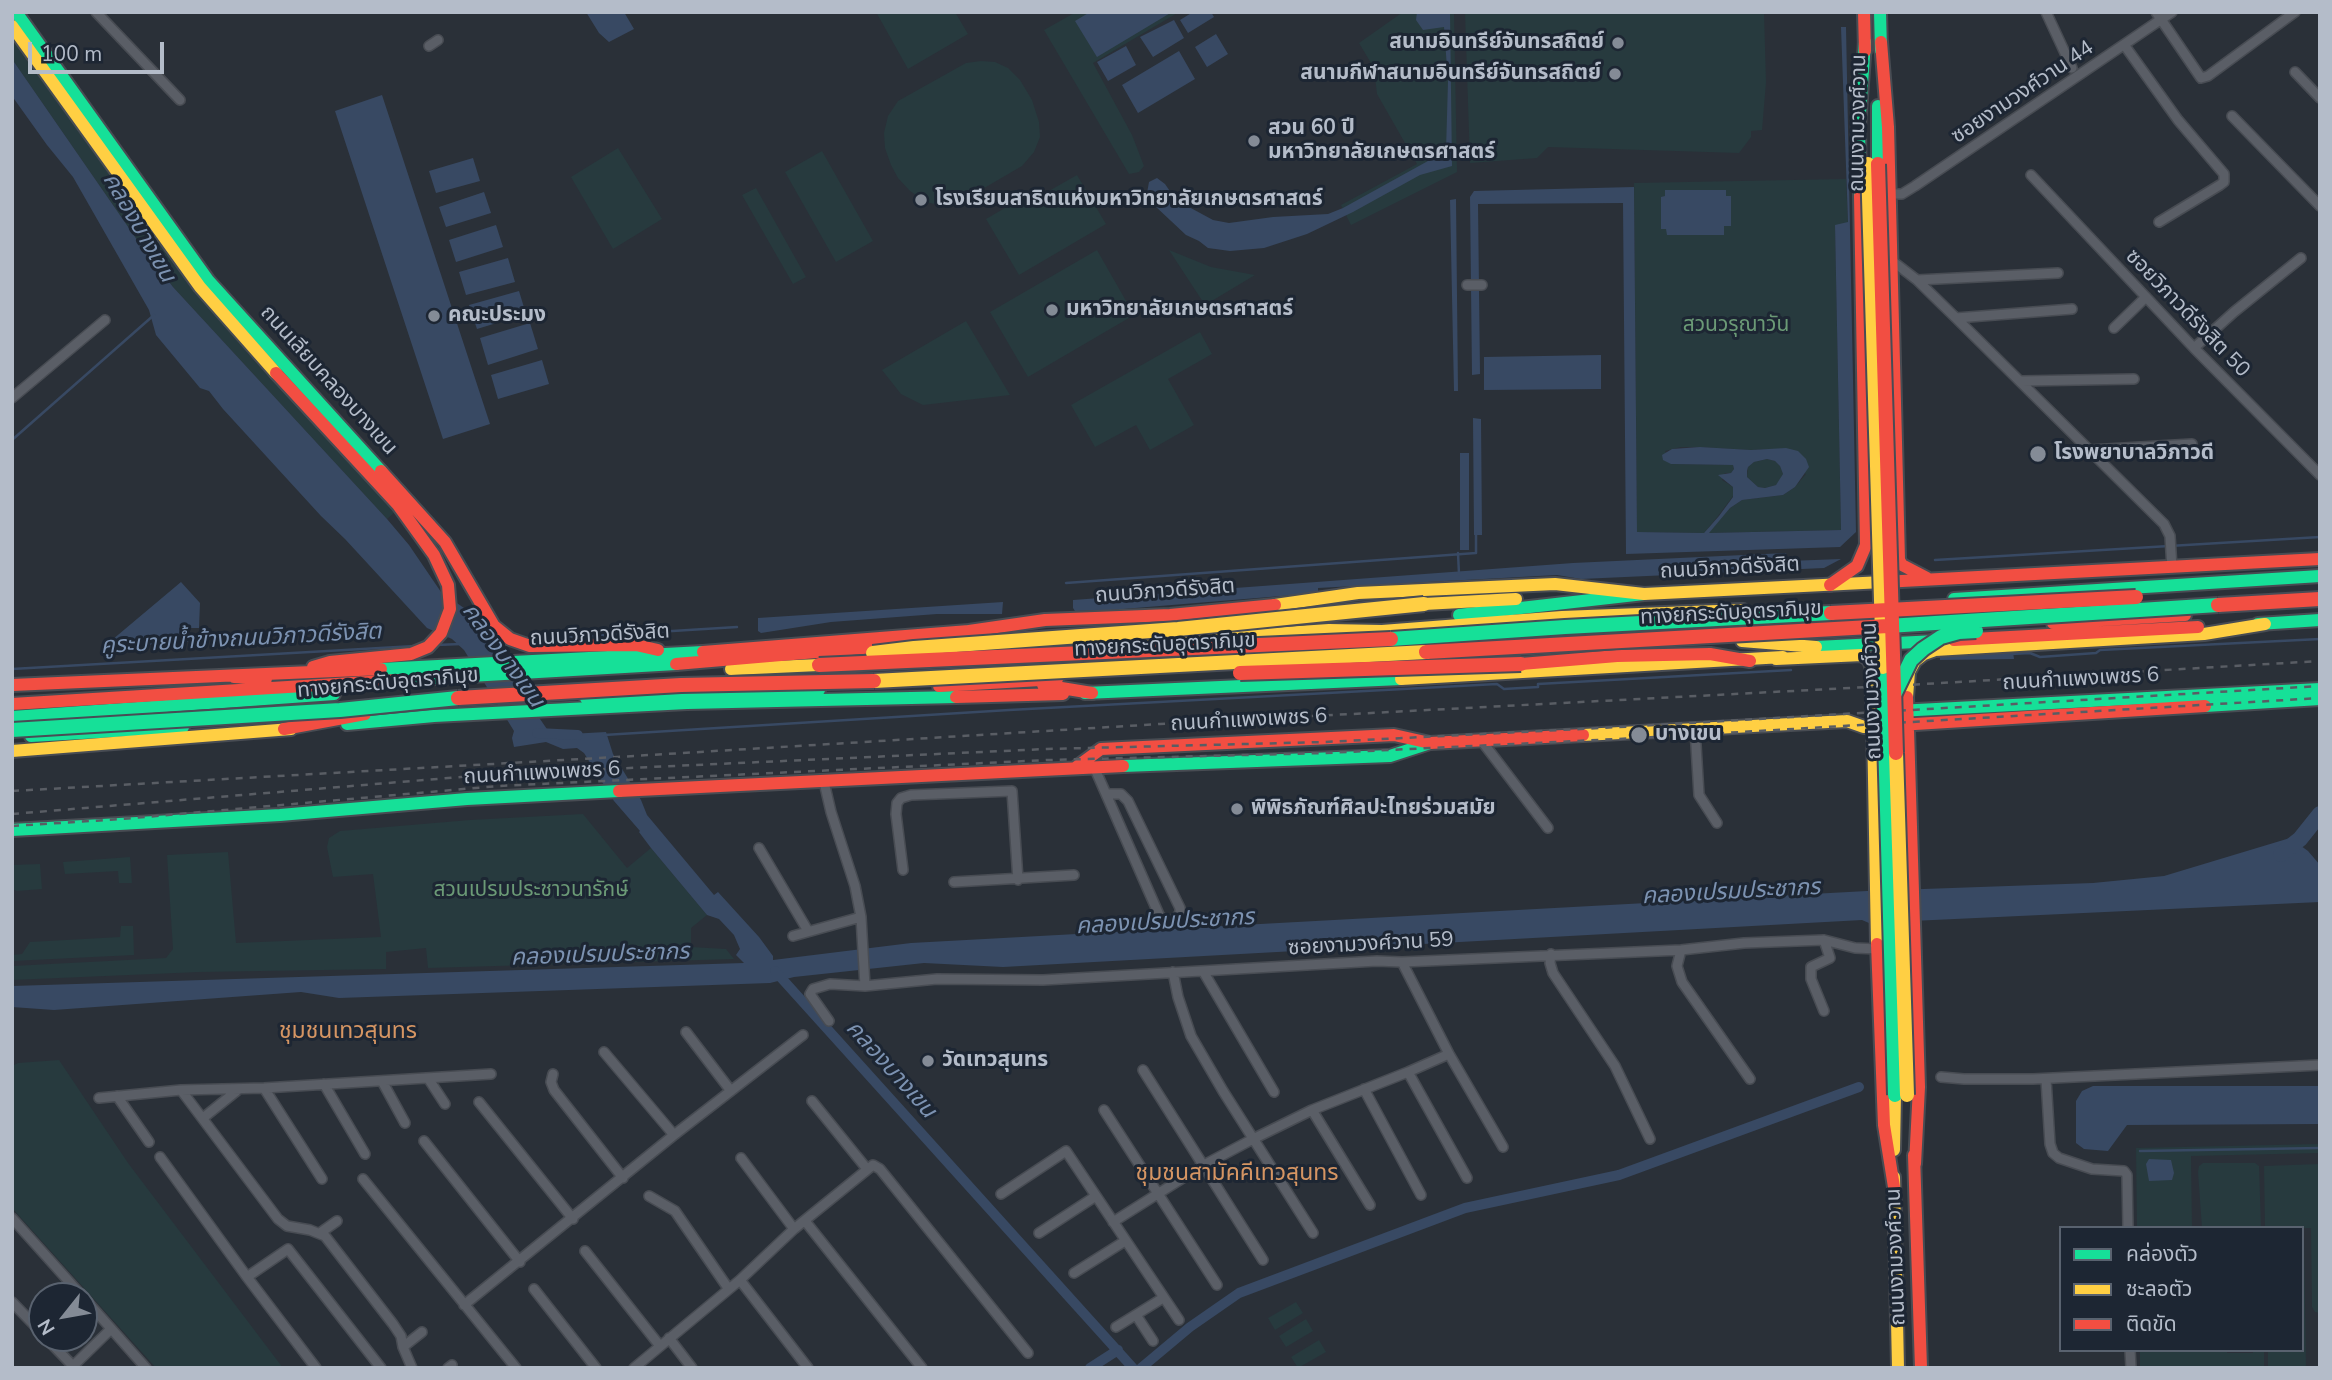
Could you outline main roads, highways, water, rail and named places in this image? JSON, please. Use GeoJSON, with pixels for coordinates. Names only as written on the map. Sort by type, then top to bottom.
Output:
{"type":"FeatureCollection","features":[{"type":"Feature","properties":{"kind":"main road","name":"ถนนเลียบคลองบางเขน"},"geometry":{"type":"LineString","coordinates":[[16,12],[208,280],[445,542],[494,626],[510,639],[530,646],[636,645],[676,654]]}},
{"type":"Feature","properties":{"kind":"main road","name":"ถนนงามวงศ์วาน"},"geometry":{"type":"LineString","coordinates":[[1864,12],[1895,694],[1901,1095],[1894,1186],[1898,1368]]}},
{"type":"Feature","properties":{"kind":"main road","name":"ถนนงามวงศ์วาน"},"geometry":{"type":"LineString","coordinates":[[1880,12],[1881,42],[1873,164],[1901,1095],[1916,1164],[1921,1368]]}},
{"type":"Feature","properties":{"kind":"main road","name":"ถนนเลียบคลองบางเขน"},"geometry":{"type":"LineString","coordinates":[[12,26],[200,287],[304,405],[398,505],[433,555],[449,585],[450,609],[441,633],[428,647],[384,658],[330,662],[293,673]]}},
{"type":"Feature","properties":{"kind":"main road"},"geometry":{"type":"LineString","coordinates":[[1830,585],[1857,566],[1866,545],[1859,126],[1865,42]]}},
{"type":"Feature","properties":{"kind":"main road"},"geometry":{"type":"LineString","coordinates":[[1881,42],[1888,127],[1899,560],[1902,565],[1927,578]]}},
{"type":"Feature","properties":{"kind":"main road"},"geometry":{"type":"LineString","coordinates":[[1866,545],[1876,554],[1886,553],[1897,536]]}},
{"type":"Feature","properties":{"kind":"main road","name":"ถนนวิภาวดีรังสิต"},"geometry":{"type":"LineString","coordinates":[[12,685],[522,667],[969,631],[1045,620],[1170,615],[1286,604],[1358,593],[1411,590],[1555,584],[1644,594],[2320,559]]}},
{"type":"Feature","properties":{"kind":"main road","name":"ถนนวิภาวดีรังสิต"},"geometry":{"type":"LineString","coordinates":[[522,667],[688,663],[899,645],[1182,640],[1329,631],[1382,631],[1562,617],[1858,605],[2320,576]]}},
{"type":"Feature","properties":{"kind":"main road","name":"ทางยกระดับอุตราภิมุข"},"geometry":{"type":"LineString","coordinates":[[12,717],[454,685],[819,665],[1382,640],[1565,627],[2320,586]]}},
{"type":"Feature","properties":{"kind":"main road"},"geometry":{"type":"LineString","coordinates":[[1329,631],[1383,621],[1644,594]]}},
{"type":"Feature","properties":{"kind":"main road"},"geometry":{"type":"LineString","coordinates":[[819,665],[859,654],[914,648],[1178,629],[1424,604],[1541,597],[1590,601]]}},
{"type":"Feature","properties":{"kind":"main road"},"geometry":{"type":"LineString","coordinates":[[1895,694],[1911,660],[1941,638],[1959,632],[2217,613],[2320,602]]}},
{"type":"Feature","properties":{"kind":"main road"},"geometry":{"type":"LineString","coordinates":[[12,749],[284,729],[495,708],[1028,682],[1337,650],[1567,648],[1742,641],[1860,632],[2093,622],[2320,602]]}},
{"type":"Feature","properties":{"kind":"main road","name":"ทางยกระดับอุตราภิมุข"},"geometry":{"type":"LineString","coordinates":[[12,730],[340,710],[429,700],[628,688],[834,683],[1197,666],[2320,602]]}},
{"type":"Feature","properties":{"kind":"main road"},"geometry":{"type":"LineString","coordinates":[[1742,641],[1816,647],[2320,620]]}},
{"type":"Feature","properties":{"kind":"main road"},"geometry":{"type":"LineString","coordinates":[[1916,1164],[1919,1087],[1907,685],[1909,672],[1915,661],[1935,650],[2204,634],[2265,624]]}},
{"type":"Feature","properties":{"kind":"main road"},"geometry":{"type":"LineString","coordinates":[[969,631],[986,642]]}},
{"type":"Feature","properties":{"kind":"main road"},"geometry":{"type":"LineString","coordinates":[[1776,659],[1816,647]]}},
{"type":"Feature","properties":{"kind":"main road"},"geometry":{"type":"LineString","coordinates":[[834,683],[917,684],[1521,664],[1616,656],[1710,654],[1750,660]]}},
{"type":"Feature","properties":{"kind":"main road"},"geometry":{"type":"LineString","coordinates":[[548,705],[1092,693],[1467,677],[1862,655],[1869,660],[1872,669],[1874,853],[1882,1101],[1894,1186]]}},
{"type":"Feature","properties":{"kind":"main road","name":"ถนนวิภาวดีรังสิต"},"geometry":{"type":"LineString","coordinates":[[12,704],[341,683],[470,670]]}},
{"type":"Feature","properties":{"kind":"main road"},"geometry":{"type":"LineString","coordinates":[[234,677],[341,683]]}},
{"type":"Feature","properties":{"kind":"main road"},"geometry":{"type":"LineString","coordinates":[[1028,682],[1092,693]]}},
{"type":"Feature","properties":{"kind":"main road"},"geometry":{"type":"LineString","coordinates":[[12,691],[53,684]]}},
{"type":"Feature","properties":{"kind":"main road","name":"ถนนกำแพงเพชร 6"},"geometry":{"type":"LineString","coordinates":[[1909,717],[2320,689]]}},
{"type":"Feature","properties":{"kind":"main road","name":"ถนนกำแพงเพชร 6"},"geometry":{"type":"LineString","coordinates":[[12,830],[280,815],[467,799],[1390,755],[1430,743],[1481,740],[1847,721],[1864,727],[1873,719],[2320,699]]}},
{"type":"Feature","properties":{"kind":"main road"},"geometry":{"type":"LineString","coordinates":[[12,737],[365,714],[433,706],[495,708]]}},
{"type":"Feature","properties":{"kind":"main road"},"geometry":{"type":"LineString","coordinates":[[284,729],[365,714]]}},
{"type":"Feature","properties":{"kind":"main road","name":"ถนนกำแพงเพชร 6"},"geometry":{"type":"LineString","coordinates":[[1075,768],[1101,749],[1394,735],[1430,743]]}},
{"type":"Feature","properties":{"kind":"main road"},"geometry":{"type":"LineString","coordinates":[[1875,780],[1880,761],[1903,759],[1907,763],[1911,780]]}},
{"type":"Feature","properties":{"kind":"water"},"geometry":{"type":"Polygon","coordinates":[[[586,12],[624,12],[634,29],[609,42],[599,33],[586,12]]]}},
{"type":"Feature","properties":{"kind":"water"},"geometry":{"type":"Polygon","coordinates":[[[1090,12],[1172,12],[1097,57],[1075,21],[1090,12]]]}},
{"type":"Feature","properties":{"kind":"water"},"geometry":{"type":"Polygon","coordinates":[[[1193,12],[1211,12],[1214,17],[1188,33],[1180,20],[1193,12]]]}},
{"type":"Feature","properties":{"kind":"water"},"geometry":{"type":"Polygon","coordinates":[[[1417,12],[1450,12],[1452,166],[1420,175],[1307,234],[1264,248],[1230,251],[1208,248],[1186,235],[1155,206],[1147,193],[1149,182],[1157,178],[1165,184],[1176,200],[1213,220],[1229,223],[1328,214],[1446,151],[1448,81],[1444,27],[1423,30],[1416,20],[1417,12]]]}},
{"type":"Feature","properties":{"kind":"water"},"geometry":{"type":"Polygon","coordinates":[[[1174,20],[1184,38],[1153,57],[1140,37],[1174,20]]]}},
{"type":"Feature","properties":{"kind":"water"},"geometry":{"type":"Polygon","coordinates":[[[1841,27],[1846,27],[1856,532],[1840,547],[1626,554],[1623,203],[1478,204],[1480,374],[1472,375],[1470,197],[1474,191],[1634,187],[1637,532],[1704,533],[1719,516],[1733,497],[1733,487],[1718,475],[1731,473],[1733,465],[1671,464],[1663,460],[1662,455],[1672,449],[1700,447],[1751,450],[1786,448],[1798,451],[1809,467],[1795,487],[1783,495],[1742,500],[1730,508],[1709,533],[1841,530],[1835,225],[1848,222],[1841,27]],[[1767,459],[1754,462],[1748,467],[1747,477],[1758,487],[1776,485],[1783,474],[1775,461],[1767,459]]]}},
{"type":"Feature","properties":{"kind":"water"},"geometry":{"type":"Polygon","coordinates":[[[1216,34],[1228,54],[1207,67],[1195,47],[1216,34]]]}},
{"type":"Feature","properties":{"kind":"water"},"geometry":{"type":"Polygon","coordinates":[[[1126,46],[1136,65],[1108,81],[1097,62],[1126,46]]]}},
{"type":"Feature","properties":{"kind":"water"},"geometry":{"type":"Polygon","coordinates":[[[1179,51],[1195,79],[1138,113],[1122,85],[1179,51]]]}},
{"type":"Feature","properties":{"kind":"water"},"geometry":{"type":"Polygon","coordinates":[[[12,59],[142,247],[173,287],[387,519],[409,545],[441,592],[464,608],[551,735],[606,732],[613,754],[647,815],[714,895],[718,892],[759,937],[773,960],[911,943],[1867,891],[2093,883],[2164,876],[2290,838],[2308,851],[2320,865],[2320,902],[1869,923],[1862,920],[1003,967],[924,963],[794,977],[770,983],[339,998],[301,992],[54,1010],[12,1007],[12,986],[744,963],[736,955],[740,949],[734,935],[719,919],[707,915],[651,848],[614,801],[584,753],[577,748],[563,749],[546,742],[514,747],[514,731],[464,650],[452,639],[427,628],[321,516],[209,391],[200,388],[156,335],[149,310],[73,177],[12,96],[12,59]]]}},
{"type":"Feature","properties":{"kind":"water"},"geometry":{"type":"Polygon","coordinates":[[[382,95],[490,424],[443,439],[335,111],[382,95]]]}},
{"type":"Feature","properties":{"kind":"water"},"geometry":{"type":"Polygon","coordinates":[[[473,158],[480,181],[436,193],[429,171],[473,158]]]}},
{"type":"Feature","properties":{"kind":"water"},"geometry":{"type":"Polygon","coordinates":[[[1665,190],[1726,190],[1726,196],[1731,196],[1731,226],[1724,226],[1724,235],[1667,235],[1666,229],[1661,229],[1661,197],[1665,196],[1665,190]]]}},
{"type":"Feature","properties":{"kind":"water"},"geometry":{"type":"Polygon","coordinates":[[[484,192],[491,213],[446,227],[439,207],[484,192]]]}},
{"type":"Feature","properties":{"kind":"water"},"geometry":{"type":"Polygon","coordinates":[[[1456,199],[1458,391],[1454,391],[1450,200],[1456,199]]]}},
{"type":"Feature","properties":{"kind":"water"},"geometry":{"type":"Polygon","coordinates":[[[496,225],[503,247],[456,262],[449,240],[496,225]]]}},
{"type":"Feature","properties":{"kind":"water"},"geometry":{"type":"Polygon","coordinates":[[[508,258],[515,282],[466,295],[459,272],[508,258]]]}},
{"type":"Feature","properties":{"kind":"water"},"geometry":{"type":"Polygon","coordinates":[[[519,291],[526,314],[477,329],[469,305],[519,291]]]}},
{"type":"Feature","properties":{"kind":"water"},"geometry":{"type":"Polygon","coordinates":[[[530,323],[538,349],[488,365],[480,338],[530,323]]]}},
{"type":"Feature","properties":{"kind":"water"},"geometry":{"type":"Polygon","coordinates":[[[1601,355],[1601,389],[1484,390],[1484,357],[1601,355]]]}},
{"type":"Feature","properties":{"kind":"water"},"geometry":{"type":"Polygon","coordinates":[[[542,360],[549,384],[498,399],[491,375],[542,360]]]}},
{"type":"Feature","properties":{"kind":"water"},"geometry":{"type":"Polygon","coordinates":[[[1473,418],[1481,419],[1482,535],[1474,535],[1473,418]]]}},
{"type":"Feature","properties":{"kind":"water"},"geometry":{"type":"Polygon","coordinates":[[[1460,453],[1469,453],[1469,550],[1460,550],[1460,453]]]}},
{"type":"Feature","properties":{"kind":"water"},"geometry":{"type":"Polygon","coordinates":[[[1786,553],[1788,561],[1841,559],[1824,568],[1581,579],[1557,575],[1318,588],[1318,593],[1111,610],[1075,611],[1073,608],[1073,600],[1573,563],[1786,553]]]}},
{"type":"Feature","properties":{"kind":"water"},"geometry":{"type":"Polygon","coordinates":[[[181,582],[200,603],[199,628],[189,628],[188,642],[106,648],[106,645],[181,582]]]}},
{"type":"Feature","properties":{"kind":"water"},"geometry":{"type":"Polygon","coordinates":[[[1003,602],[1002,614],[937,614],[831,622],[761,633],[758,631],[758,618],[1003,602]]]}},
{"type":"Feature","properties":{"kind":"water"},"geometry":{"type":"Polygon","coordinates":[[[2013,652],[2014,659],[1940,660],[1940,657],[2013,652]]]}},
{"type":"Feature","properties":{"kind":"water"},"geometry":{"type":"Polygon","coordinates":[[[2093,1086],[2320,1086],[2320,1124],[2127,1125],[2108,1151],[2084,1149],[2076,1143],[2076,1101],[2082,1091],[2093,1086]]]}},
{"type":"Feature","properties":{"kind":"water"},"geometry":{"type":"Polygon","coordinates":[[[2149,1159],[2171,1160],[2174,1173],[2172,1180],[2149,1181],[2146,1164],[2149,1159]]]}},
{"type":"Feature","properties":{"kind":"waterway"},"geometry":{"type":"LineString","coordinates":[[12,440],[154,315]]}},
{"type":"Feature","properties":{"kind":"waterway"},"geometry":{"type":"LineString","coordinates":[[1066,583],[1476,553],[1476,534]]}},
{"type":"Feature","properties":{"kind":"waterway"},"geometry":{"type":"LineString","coordinates":[[1935,560],[2320,537]]}},
{"type":"Feature","properties":{"kind":"waterway"},"geometry":{"type":"LineString","coordinates":[[1458,553],[1459,574]]}},
{"type":"Feature","properties":{"kind":"waterway"},"geometry":{"type":"LineString","coordinates":[[527,640],[737,627]]}},
{"type":"Feature","properties":{"kind":"waterway"},"geometry":{"type":"LineString","coordinates":[[2011,654],[2030,653],[2040,657],[2096,653],[2100,650],[2320,639]]}},
{"type":"Feature","properties":{"kind":"waterway"},"geometry":{"type":"LineString","coordinates":[[485,642],[506,641]]}},
{"type":"Feature","properties":{"kind":"waterway","name":"คูระบายน้ำข้างถนนวิภาวดีรังสิต"},"geometry":{"type":"LineString","coordinates":[[436,645],[461,644]]}},
{"type":"Feature","properties":{"kind":"waterway","name":"คูระบายน้ำข้างถนนวิภาวดีรังสิต"},"geometry":{"type":"LineString","coordinates":[[12,669],[415,646]]}},
{"type":"Feature","properties":{"kind":"waterway"},"geometry":{"type":"LineString","coordinates":[[604,735],[1497,684],[1504,689],[1538,687],[1538,684],[1791,670]]}},
{"type":"Feature","properties":{"kind":"waterway","name":"คลองบางเขน"},"geometry":{"type":"LineString","coordinates":[[537,733],[578,735]]}},
{"type":"Feature","properties":{"kind":"waterway"},"geometry":{"type":"LineString","coordinates":[[2281,854],[2300,839],[2320,814]]}},
{"type":"Feature","properties":{"kind":"waterway","name":"คลองบางเขน"},"geometry":{"type":"LineString","coordinates":[[775,971],[1133,1368]]}},
{"type":"Feature","properties":{"kind":"waterway"},"geometry":{"type":"LineString","coordinates":[[1141,1368],[1190,1327],[1239,1293],[1465,1208],[1619,1175],[1859,1087]]}},
{"type":"Feature","properties":{"kind":"waterway"},"geometry":{"type":"LineString","coordinates":[[2140,1151],[2320,1148]]}},
{"type":"Feature","properties":{"kind":"waterway"},"geometry":{"type":"LineString","coordinates":[[1090,1368],[1118,1350]]}},
{"type":"Feature","properties":{"kind":"railway"},"geometry":{"type":"LineString","coordinates":[[12,791],[1160,724],[2320,661]]}},
{"type":"Feature","properties":{"kind":"railway"},"geometry":{"type":"LineString","coordinates":[[12,814],[497,774],[1047,749],[1325,742],[2320,686]]}},
{"type":"Feature","properties":{"kind":"railway"},"geometry":{"type":"LineString","coordinates":[[12,826],[498,786],[1048,760],[1326,753],[1639,738],[2320,698]]}},
{"type":"Feature","properties":{"kind":"place","name":"สนามอินทรีย์จันทรสถิตย์"},"geometry":{"type":"Point","coordinates":[1618,43]}},
{"type":"Feature","properties":{"kind":"place","name":"สนามกีฬาสนามอินทรีย์จันทรสถิตย์"},"geometry":{"type":"Point","coordinates":[1615,74]}},
{"type":"Feature","properties":{"kind":"place","name":"สวน 60 ปี มหาวิทยาลัยเกษตรศาสตร์"},"geometry":{"type":"Point","coordinates":[1254,141]}},
{"type":"Feature","properties":{"kind":"place","name":"โรงเรียนสาธิตแห่งมหาวิทยาลัยเกษตรศาสตร์"},"geometry":{"type":"Point","coordinates":[921,200]}},
{"type":"Feature","properties":{"kind":"place","name":"มหาวิทยาลัยเกษตรศาสตร์"},"geometry":{"type":"Point","coordinates":[1052,310]}},
{"type":"Feature","properties":{"kind":"place","name":"คณะประมง"},"geometry":{"type":"Point","coordinates":[434,316]}},
{"type":"Feature","properties":{"kind":"place","name":"โรงพยาบาลวิภาวดี"},"geometry":{"type":"Point","coordinates":[2038,454]}},
{"type":"Feature","properties":{"kind":"place","name":"บางเขน"},"geometry":{"type":"Point","coordinates":[1639,735]}},
{"type":"Feature","properties":{"kind":"place","name":"พิพิธภัณฑ์ศิลปะไทยร่วมสมัย"},"geometry":{"type":"Point","coordinates":[1237,809]}},
{"type":"Feature","properties":{"kind":"place","name":"วัดเทวสุนทร"},"geometry":{"type":"Point","coordinates":[928,1061]}},
{"type":"Feature","properties":{"kind":"district","name":"ชุมชนเทวสุนทร"},"geometry":{"type":"Point","coordinates":[348,1032]}},
{"type":"Feature","properties":{"kind":"district","name":"ชุมชนสามัคคีเทวสุนทร"},"geometry":{"type":"Point","coordinates":[1237,1174]}},
{"type":"Feature","properties":{"kind":"park label","name":"สวนวรุณาวัน"},"geometry":{"type":"Point","coordinates":[1736,326]}},
{"type":"Feature","properties":{"kind":"park label","name":"สวนเปรมประชาวนารักษ์"},"geometry":{"type":"Point","coordinates":[531,891]}},
{"type":"Feature","properties":{"kind":"water label","name":"คลองเปรมประชากร"},"geometry":{"type":"Point","coordinates":[1731,893]}},
{"type":"Feature","properties":{"kind":"water label","name":"คลองเปรมประชากร"},"geometry":{"type":"Point","coordinates":[1165,923]}},
{"type":"Feature","properties":{"kind":"water label","name":"คลองเปรมประชากร"},"geometry":{"type":"Point","coordinates":[600,956]}}]}
